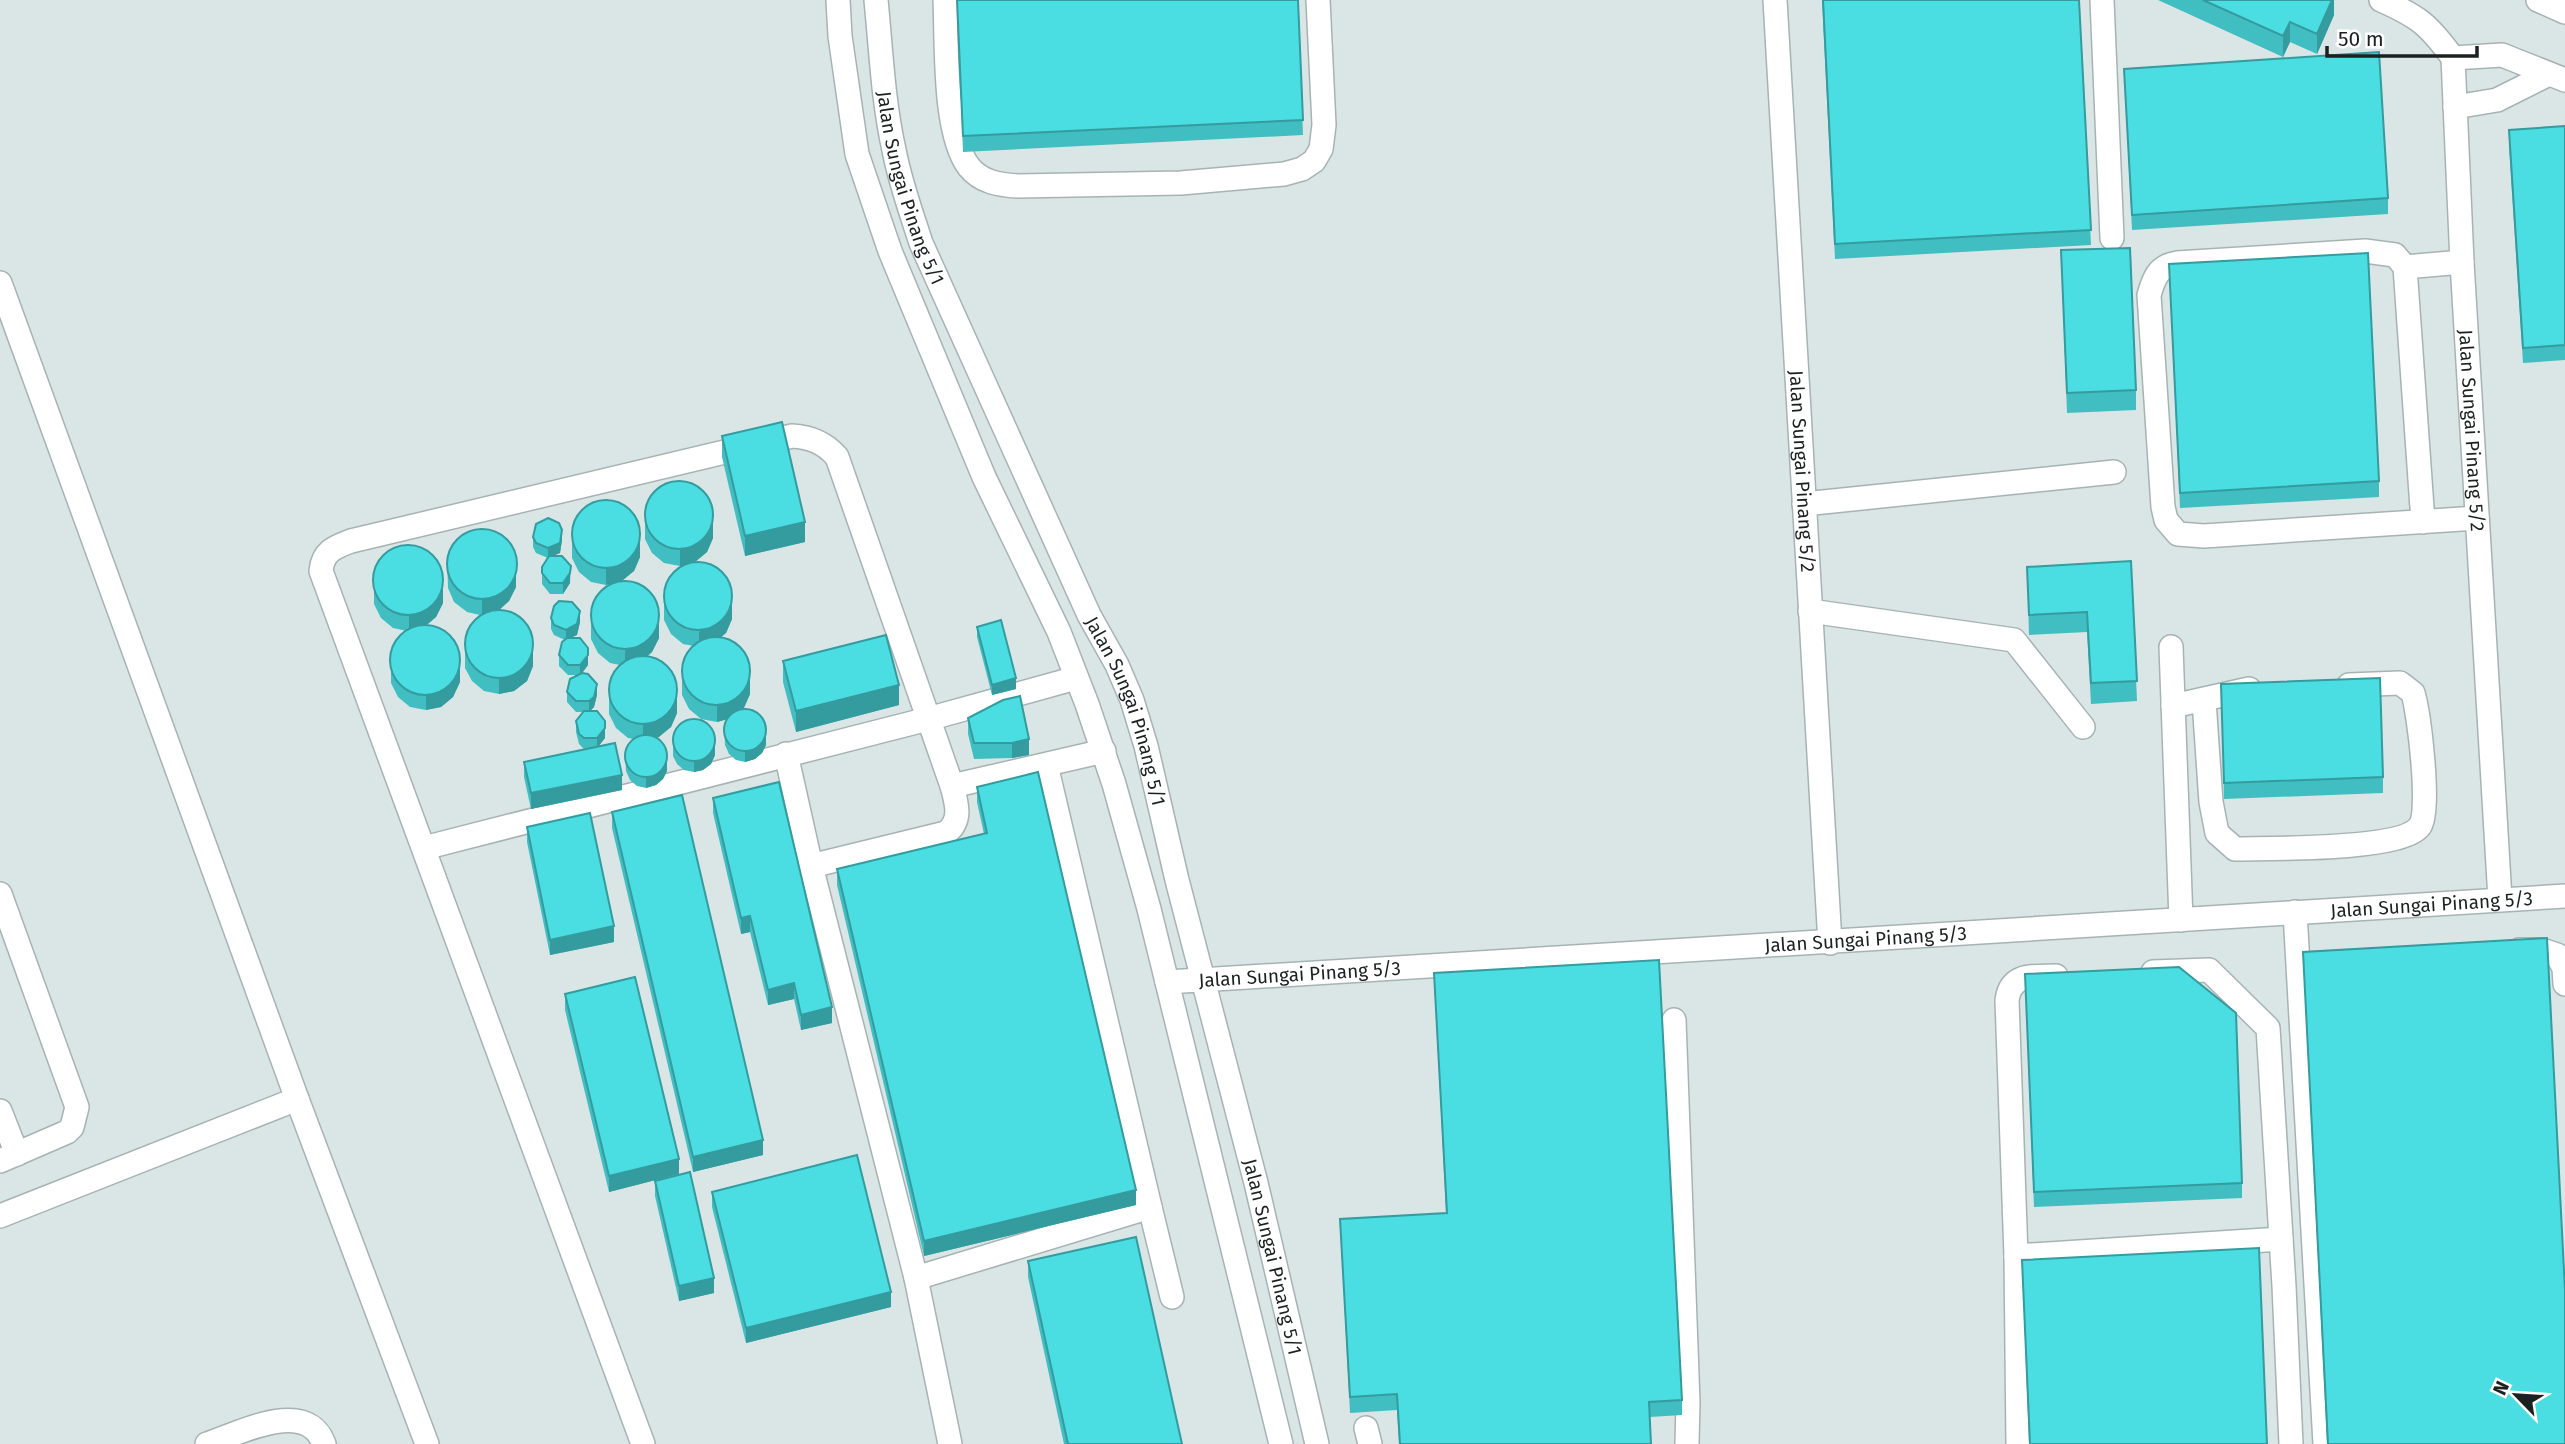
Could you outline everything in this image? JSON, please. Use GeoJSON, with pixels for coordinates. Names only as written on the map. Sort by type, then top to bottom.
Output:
{"type":"FeatureCollection","features":[{"type":"Feature","properties":{"kind":"street","name":"Jalan Sungai Pinang 5/1"},"geometry":{"type":"LineString","coordinates":[[838,0],[840,36],[857,154],[890,251],[984,477],[1059,632],[1104,751],[1149,909],[1281,1444]]}},
{"type":"Feature","properties":{"kind":"street","name":"Jalan Sungai Pinang 5/1"},"geometry":{"type":"LineString","coordinates":[[876,0],[893,148],[921,243],[1089,615],[1117,665],[1132,700],[1146,746],[1256,1183],[1317,1444]]}},
{"type":"Feature","properties":{"kind":"street"},"geometry":{"type":"LineString","coordinates":[[945,0],[950,96],[954,133],[960,153],[970,169],[983,179],[1001,185],[1018,186],[1181,183],[1284,174],[1302,169],[1314,161],[1321,149],[1324,125],[1318,0]]}},
{"type":"Feature","properties":{"kind":"street","name":"Jalan Sungai Pinang 5/2"},"geometry":{"type":"LineString","coordinates":[[1775,0],[1830,943]]}},
{"type":"Feature","properties":{"kind":"street"},"geometry":{"type":"LineString","coordinates":[[2102,0],[2112,239]]}},
{"type":"Feature","properties":{"kind":"street"},"geometry":{"type":"LineString","coordinates":[[2381,0],[2413,14],[2435,33],[2453,58],[2502,55],[2557,77]]}},
{"type":"Feature","properties":{"kind":"street"},"geometry":{"type":"LineString","coordinates":[[2538,0],[2565,12]]}},
{"type":"Feature","properties":{"kind":"street","name":"Jalan Sungai Pinang 5/2"},"geometry":{"type":"LineString","coordinates":[[2453,58],[2462,262],[2500,899]]}},
{"type":"Feature","properties":{"kind":"street"},"geometry":{"type":"LineString","coordinates":[[2455,107],[2497,100],[2557,77]]}},
{"type":"Feature","properties":{"kind":"street"},"geometry":{"type":"LineString","coordinates":[[2423,522],[2404,267],[2395,255],[2365,251],[2177,263],[2167,264],[2155,275],[2149,295],[2163,507],[2166,520],[2178,534],[2204,536],[2423,522],[2477,518]]}},
{"type":"Feature","properties":{"kind":"street"},"geometry":{"type":"LineString","coordinates":[[2404,267],[2462,262]]}},
{"type":"Feature","properties":{"kind":"street"},"geometry":{"type":"LineString","coordinates":[[0,283],[297,1099],[428,1444]]}},
{"type":"Feature","properties":{"kind":"street"},"geometry":{"type":"LineString","coordinates":[[643,1444],[321,570],[324,556],[333,548],[351,541],[792,436],[805,437],[830,448],[837,457],[952,786],[958,813],[954,825],[946,833],[811,866]]}},
{"type":"Feature","properties":{"kind":"street"},"geometry":{"type":"LineString","coordinates":[[1804,504],[2114,472]]}},
{"type":"Feature","properties":{"kind":"street"},"geometry":{"type":"LineString","coordinates":[[1810,611],[2014,640],[2083,727]]}},
{"type":"Feature","properties":{"kind":"street"},"geometry":{"type":"LineString","coordinates":[[2171,647],[2181,920]]}},
{"type":"Feature","properties":{"kind":"street"},"geometry":{"type":"LineString","coordinates":[[424,848],[928,719],[1076,678]]}},
{"type":"Feature","properties":{"kind":"street"},"geometry":{"type":"LineString","coordinates":[[2204,701],[2211,802],[2217,833],[2235,849],[2379,844],[2411,834],[2420,826],[2425,812],[2423,769],[2413,692],[2400,683],[2322,686]]}},
{"type":"Feature","properties":{"kind":"street"},"geometry":{"type":"LineString","coordinates":[[2173,706],[2204,701],[2244,689],[2270,688]]}},
{"type":"Feature","properties":{"kind":"street"},"geometry":{"type":"LineString","coordinates":[[952,786],[1104,751]]}},
{"type":"Feature","properties":{"kind":"street"},"geometry":{"type":"LineString","coordinates":[[786,754],[811,866],[916,1278],[950,1444]]}},
{"type":"Feature","properties":{"kind":"street"},"geometry":{"type":"LineString","coordinates":[[1046,765],[1172,1297]]}},
{"type":"Feature","properties":{"kind":"street"},"geometry":{"type":"LineString","coordinates":[[2177,805],[2211,802]]}},
{"type":"Feature","properties":{"kind":"street","name":"Jalan Sungai Pinang 5/3"},"geometry":{"type":"LineString","coordinates":[[1167,982],[2565,896]]}},
{"type":"Feature","properties":{"kind":"street"},"geometry":{"type":"LineString","coordinates":[[0,1111],[8,1157],[67,1132],[72,1127],[77,1107],[1,901]]}},
{"type":"Feature","properties":{"kind":"street"},"geometry":{"type":"LineString","coordinates":[[2295,912],[2325,1444]]}},
{"type":"Feature","properties":{"kind":"street"},"geometry":{"type":"LineString","coordinates":[[2491,951],[2551,951],[2561,960],[2565,984]]}},
{"type":"Feature","properties":{"kind":"street"},"geometry":{"type":"LineString","coordinates":[[2298,959],[2325,958]]}},
{"type":"Feature","properties":{"kind":"street"},"geometry":{"type":"LineString","coordinates":[[2130,973],[2209,970],[2268,1028],[2291,1444]]}},
{"type":"Feature","properties":{"kind":"street"},"geometry":{"type":"LineString","coordinates":[[2018,1444],[2017,1256],[2008,988],[2015,981],[2025,978],[2078,975]]}},
{"type":"Feature","properties":{"kind":"street"},"geometry":{"type":"LineString","coordinates":[[1674,1020],[1688,1402],[1687,1444]]}},
{"type":"Feature","properties":{"kind":"street"},"geometry":{"type":"LineString","coordinates":[[0,1216],[297,1099]]}},
{"type":"Feature","properties":{"kind":"street"},"geometry":{"type":"LineString","coordinates":[[916,1278],[1150,1207]]}},
{"type":"Feature","properties":{"kind":"street"},"geometry":{"type":"LineString","coordinates":[[2017,1256],[2281,1238]]}},
{"type":"Feature","properties":{"kind":"street"},"geometry":{"type":"LineString","coordinates":[[207,1444],[289,1419],[303,1421],[313,1427],[321,1435],[324,1444]]}},
{"type":"Feature","properties":{"kind":"building"},"geometry":{"type":"Polygon","coordinates":[[[957,0],[1298,0],[1303,120],[963,136],[957,0]]]}},
{"type":"Feature","properties":{"kind":"building"},"geometry":{"type":"Polygon","coordinates":[[[1823,0],[2079,0],[2091,230],[1835,244],[1823,0]]]}},
{"type":"Feature","properties":{"kind":"building"},"geometry":{"type":"Polygon","coordinates":[[[2203,0],[2332,0],[2317,34],[2290,22],[2283,36],[2203,0]]]}},
{"type":"Feature","properties":{"kind":"building"},"geometry":{"type":"Polygon","coordinates":[[[2379,52],[2388,198],[2132,215],[2124,69],[2379,52]]]}},
{"type":"Feature","properties":{"kind":"building"},"geometry":{"type":"Polygon","coordinates":[[[2565,126],[2565,345],[2523,348],[2509,130],[2565,126]]]}},
{"type":"Feature","properties":{"kind":"building"},"geometry":{"type":"Polygon","coordinates":[[[2130,248],[2136,390],[2067,393],[2061,250],[2130,248]]]}},
{"type":"Feature","properties":{"kind":"building"},"geometry":{"type":"Polygon","coordinates":[[[2368,253],[2379,481],[2180,493],[2169,264],[2368,253]]]}},
{"type":"Feature","properties":{"kind":"building"},"geometry":{"type":"Polygon","coordinates":[[[782,422],[805,522],[745,536],[722,436],[782,422]]]}},
{"type":"Feature","properties":{"kind":"building"},"geometry":{"type":"Polygon","coordinates":[[[672,481],[686,481],[698,486],[708,496],[713,515],[708,534],[698,544],[686,549],[672,549],[660,544],[650,534],[645,522],[645,508],[650,496],[660,486],[672,481]]]}},
{"type":"Feature","properties":{"kind":"building"},"geometry":{"type":"Polygon","coordinates":[[[599,500],[613,500],[625,505],[635,515],[640,534],[635,553],[625,563],[613,568],[599,568],[587,563],[577,553],[572,541],[572,527],[577,515],[587,505],[599,500]]]}},
{"type":"Feature","properties":{"kind":"building"},"geometry":{"type":"Polygon","coordinates":[[[548,518],[559,523],[562,530],[560,543],[548,548],[536,543],[533,537],[536,524],[548,518]]]}},
{"type":"Feature","properties":{"kind":"building"},"geometry":{"type":"Polygon","coordinates":[[[482,529],[501,535],[511,545],[517,564],[511,583],[501,593],[482,599],[463,593],[453,583],[447,564],[453,545],[463,535],[482,529]]]}},
{"type":"Feature","properties":{"kind":"building"},"geometry":{"type":"Polygon","coordinates":[[[408,545],[427,551],[437,561],[443,580],[437,599],[427,609],[408,615],[389,609],[379,599],[373,580],[379,561],[389,551],[408,545]]]}},
{"type":"Feature","properties":{"kind":"building"},"geometry":{"type":"Polygon","coordinates":[[[549,556],[562,556],[571,566],[563,583],[550,583],[542,573],[542,567],[549,556]]]}},
{"type":"Feature","properties":{"kind":"building"},"geometry":{"type":"Polygon","coordinates":[[[2131,561],[2137,681],[2091,683],[2087,612],[2029,615],[2027,567],[2131,561]]]}},
{"type":"Feature","properties":{"kind":"building"},"geometry":{"type":"Polygon","coordinates":[[[691,562],[705,562],[717,567],[727,577],[732,596],[727,615],[717,625],[705,630],[691,630],[679,625],[669,615],[664,603],[664,589],[669,577],[679,567],[691,562]]]}},
{"type":"Feature","properties":{"kind":"building"},"geometry":{"type":"Polygon","coordinates":[[[618,581],[632,581],[644,586],[654,596],[659,615],[654,634],[644,644],[632,649],[618,649],[606,644],[596,634],[591,622],[591,608],[596,596],[606,586],[618,581]]]}},
{"type":"Feature","properties":{"kind":"building"},"geometry":{"type":"Polygon","coordinates":[[[559,601],[572,602],[580,611],[577,624],[566,630],[554,625],[551,618],[554,606],[559,601]]]}},
{"type":"Feature","properties":{"kind":"building"},"geometry":{"type":"Polygon","coordinates":[[[492,610],[506,610],[518,615],[528,625],[533,644],[528,663],[518,673],[506,678],[492,678],[480,673],[470,663],[465,651],[465,637],[470,625],[480,615],[492,610]]]}},
{"type":"Feature","properties":{"kind":"building"},"geometry":{"type":"Polygon","coordinates":[[[1001,620],[1016,678],[992,685],[977,627],[1001,620]]]}},
{"type":"Feature","properties":{"kind":"building"},"geometry":{"type":"Polygon","coordinates":[[[425,625],[444,631],[454,641],[460,660],[454,679],[444,689],[425,695],[406,689],[396,679],[390,660],[396,641],[406,631],[425,625]]]}},
{"type":"Feature","properties":{"kind":"building"},"geometry":{"type":"Polygon","coordinates":[[[886,635],[899,685],[796,711],[783,661],[886,635]]]}},
{"type":"Feature","properties":{"kind":"building"},"geometry":{"type":"Polygon","coordinates":[[[709,637],[723,637],[735,642],[745,652],[750,671],[745,690],[735,700],[723,705],[709,705],[697,700],[687,690],[682,678],[682,664],[687,652],[697,642],[709,637]]]}},
{"type":"Feature","properties":{"kind":"building"},"geometry":{"type":"Polygon","coordinates":[[[567,638],[580,638],[588,648],[588,655],[580,665],[568,665],[559,655],[562,642],[567,638]]]}},
{"type":"Feature","properties":{"kind":"building"},"geometry":{"type":"Polygon","coordinates":[[[636,656],[650,656],[662,661],[672,671],[677,690],[672,709],[662,719],[650,724],[636,724],[624,719],[614,709],[609,697],[609,683],[614,671],[624,661],[636,656]]]}},
{"type":"Feature","properties":{"kind":"building"},"geometry":{"type":"Polygon","coordinates":[[[582,673],[588,674],[597,684],[594,697],[589,701],[576,701],[567,692],[570,679],[582,673]]]}},
{"type":"Feature","properties":{"kind":"building"},"geometry":{"type":"Polygon","coordinates":[[[2380,678],[2383,777],[2224,783],[2221,684],[2380,678]]]}},
{"type":"Feature","properties":{"kind":"building"},"geometry":{"type":"Polygon","coordinates":[[[1020,696],[1029,739],[1012,743],[974,743],[968,718],[1003,700],[1020,696]]]}},
{"type":"Feature","properties":{"kind":"building"},"geometry":{"type":"Polygon","coordinates":[[[745,709],[760,715],[766,730],[760,745],[745,751],[730,745],[724,730],[730,715],[745,709]]]}},
{"type":"Feature","properties":{"kind":"building"},"geometry":{"type":"Polygon","coordinates":[[[584,711],[597,711],[605,721],[605,728],[597,738],[584,738],[579,734],[576,721],[584,711]]]}},
{"type":"Feature","properties":{"kind":"building"},"geometry":{"type":"Polygon","coordinates":[[[694,719],[709,725],[715,740],[709,755],[694,761],[679,755],[673,740],[679,725],[694,719]]]}},
{"type":"Feature","properties":{"kind":"building"},"geometry":{"type":"Polygon","coordinates":[[[646,735],[661,741],[667,756],[661,771],[646,777],[631,771],[625,756],[631,741],[646,735]]]}},
{"type":"Feature","properties":{"kind":"building"},"geometry":{"type":"Polygon","coordinates":[[[615,743],[622,775],[531,793],[524,762],[615,743]]]}},
{"type":"Feature","properties":{"kind":"building"},"geometry":{"type":"Polygon","coordinates":[[[1038,772],[1136,1190],[924,1241],[837,869],[987,833],[977,787],[1038,772]]]}},
{"type":"Feature","properties":{"kind":"building"},"geometry":{"type":"Polygon","coordinates":[[[779,782],[832,1007],[801,1015],[794,983],[768,990],[750,916],[741,918],[713,798],[779,782]]]}},
{"type":"Feature","properties":{"kind":"building"},"geometry":{"type":"Polygon","coordinates":[[[682,795],[763,1140],[693,1157],[612,812],[682,795]]]}},
{"type":"Feature","properties":{"kind":"building"},"geometry":{"type":"Polygon","coordinates":[[[590,813],[614,926],[550,940],[527,827],[590,813]]]}},
{"type":"Feature","properties":{"kind":"building"},"geometry":{"type":"Polygon","coordinates":[[[2547,938],[2565,1290],[2565,1444],[2328,1444],[2303,952],[2547,938]]]}},
{"type":"Feature","properties":{"kind":"building"},"geometry":{"type":"Polygon","coordinates":[[[1659,960],[1682,1400],[1649,1402],[1651,1444],[1400,1444],[1397,1394],[1350,1397],[1340,1219],[1447,1213],[1434,973],[1659,960]]]}},
{"type":"Feature","properties":{"kind":"building"},"geometry":{"type":"Polygon","coordinates":[[[2179,967],[2236,1013],[2242,1183],[2034,1192],[2025,974],[2179,967]]]}},
{"type":"Feature","properties":{"kind":"building"},"geometry":{"type":"Polygon","coordinates":[[[635,977],[679,1159],[609,1176],[565,994],[635,977]]]}},
{"type":"Feature","properties":{"kind":"building"},"geometry":{"type":"Polygon","coordinates":[[[857,1155],[891,1292],[746,1328],[712,1192],[857,1155]]]}},
{"type":"Feature","properties":{"kind":"building"},"geometry":{"type":"Polygon","coordinates":[[[690,1172],[714,1278],[679,1286],[655,1181],[690,1172]]]}},
{"type":"Feature","properties":{"kind":"building"},"geometry":{"type":"Polygon","coordinates":[[[1136,1237],[1182,1444],[1068,1444],[1028,1261],[1136,1237]]]}},
{"type":"Feature","properties":{"kind":"building"},"geometry":{"type":"Polygon","coordinates":[[[2259,1248],[2267,1444],[2030,1444],[2022,1260],[2259,1248]]]}}]}
